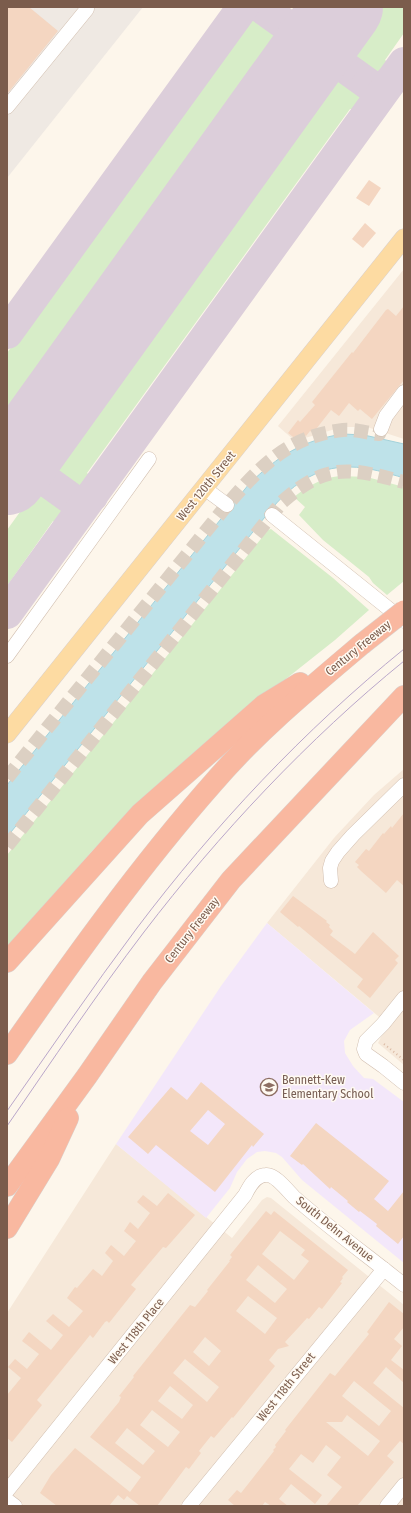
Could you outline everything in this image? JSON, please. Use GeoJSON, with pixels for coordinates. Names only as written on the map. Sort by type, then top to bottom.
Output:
{"type":"FeatureCollection","features":[{"type":"Feature","properties":{"kind":"highway","name":"Century Freeway"},"geometry":{"type":"LineString","coordinates":[[7,1054],[83,948],[157,850],[214,781],[287,708],[362,644],[404,611]]}},
{"type":"Feature","properties":{"kind":"highway"},"geometry":{"type":"LineString","coordinates":[[7,962],[140,814],[264,705],[362,644]]}},
{"type":"Feature","properties":{"kind":"highway","name":"Century Freeway"},"geometry":{"type":"LineString","coordinates":[[7,1186],[87,1076],[152,982],[232,880],[404,696]]}},
{"type":"Feature","properties":{"kind":"highway"},"geometry":{"type":"LineString","coordinates":[[7,1228],[49,1159],[87,1076]]}},
{"type":"Feature","properties":{"kind":"main road","name":"West 120th Street"},"geometry":{"type":"LineString","coordinates":[[7,734],[404,238]]}},
{"type":"Feature","properties":{"kind":"street"},"geometry":{"type":"LineString","coordinates":[[7,107],[86,8]]}},
{"type":"Feature","properties":{"kind":"street"},"geometry":{"type":"LineString","coordinates":[[381,429],[386,416],[404,392]]}},
{"type":"Feature","properties":{"kind":"street"},"geometry":{"type":"LineString","coordinates":[[7,656],[149,459]]}},
{"type":"Feature","properties":{"kind":"street"},"geometry":{"type":"LineString","coordinates":[[204,488],[227,506]]}},
{"type":"Feature","properties":{"kind":"street"},"geometry":{"type":"LineString","coordinates":[[272,515],[404,622]]}},
{"type":"Feature","properties":{"kind":"street"},"geometry":{"type":"LineString","coordinates":[[331,881],[330,868],[332,861],[338,852],[353,835],[404,785]]}},
{"type":"Feature","properties":{"kind":"street"},"geometry":{"type":"LineString","coordinates":[[404,998],[383,1024],[366,1041],[364,1049],[366,1054],[404,1083]]}},
{"type":"Feature","properties":{"kind":"street","name":"South Dehn Avenue"},"geometry":{"type":"LineString","coordinates":[[266,1174],[274,1177],[295,1197],[404,1286]]}},
{"type":"Feature","properties":{"kind":"street","name":"West 118th Place"},"geometry":{"type":"LineString","coordinates":[[7,1491],[245,1195],[252,1183],[259,1177],[266,1174]]}},
{"type":"Feature","properties":{"kind":"street","name":"West 118th Street"},"geometry":{"type":"LineString","coordinates":[[189,1506],[384,1269]]}},
{"type":"Feature","properties":{"kind":"street"},"geometry":{"type":"LineString","coordinates":[[387,1506],[404,1485]]}},
{"type":"Feature","properties":{"kind":"street"},"geometry":{"type":"LineString","coordinates":[[7,1500],[15,1506]]}},
{"type":"Feature","properties":{"kind":"path"},"geometry":{"type":"LineString","coordinates":[[384,1044],[404,1060]]}},
{"type":"Feature","properties":{"kind":"shaded area"},"geometry":{"type":"Polygon","coordinates":[[[7,7],[143,7],[7,178],[7,7]]]}},
{"type":"Feature","properties":{"kind":"shaded area"},"geometry":{"type":"Polygon","coordinates":[[[404,269],[404,439],[367,427],[342,427],[295,441],[278,426],[404,269]]]}},
{"type":"Feature","properties":{"kind":"shaded area"},"geometry":{"type":"Polygon","coordinates":[[[404,769],[404,1065],[378,1043],[390,1026],[267,923],[334,838],[374,795],[404,769]]]}},
{"type":"Feature","properties":{"kind":"shaded area","name":"Bennett-Kew Elementary School"},"geometry":{"type":"Polygon","coordinates":[[[267,923],[374,1013],[350,1030],[344,1041],[345,1053],[353,1066],[364,1078],[373,1079],[404,1102],[404,1263],[302,1180],[282,1157],[276,1153],[265,1151],[257,1152],[247,1159],[237,1172],[230,1188],[206,1218],[116,1144],[221,986],[267,923]]]}},
{"type":"Feature","properties":{"kind":"shaded area"},"geometry":{"type":"Polygon","coordinates":[[[116,1144],[232,1238],[262,1200],[267,1197],[271,1198],[404,1305],[404,1506],[7,1506],[7,1313],[116,1144]]]}},
{"type":"Feature","properties":{"kind":"green space"},"geometry":{"type":"Polygon","coordinates":[[[383,7],[404,7],[404,33],[385,60],[388,62],[385,67],[379,71],[372,72],[360,66],[353,60],[347,49],[350,43],[355,46],[383,7]]]}},
{"type":"Feature","properties":{"kind":"green space"},"geometry":{"type":"Polygon","coordinates":[[[254,18],[260,20],[275,31],[275,44],[7,414],[7,353],[246,22],[254,18]]]}},
{"type":"Feature","properties":{"kind":"green space"},"geometry":{"type":"Polygon","coordinates":[[[335,75],[346,81],[357,91],[360,97],[357,105],[354,109],[350,109],[87,473],[90,476],[89,478],[80,485],[75,486],[59,478],[51,470],[50,461],[52,458],[57,461],[329,83],[325,79],[329,76],[335,75]]]}},
{"type":"Feature","properties":{"kind":"green space"},"geometry":{"type":"Polygon","coordinates":[[[340,476],[367,477],[404,487],[404,581],[387,595],[373,583],[369,577],[323,540],[299,515],[305,507],[294,497],[315,483],[340,476]]]}},
{"type":"Feature","properties":{"kind":"green space"},"geometry":{"type":"Polygon","coordinates":[[[38,487],[49,493],[58,501],[61,511],[60,517],[57,524],[53,521],[7,586],[7,530],[30,498],[25,493],[28,490],[38,487]]]}},
{"type":"Feature","properties":{"kind":"green space"},"geometry":{"type":"Polygon","coordinates":[[[271,529],[333,578],[369,610],[335,640],[229,724],[149,794],[93,850],[7,949],[7,855],[268,530],[271,529]]]}},
{"type":"Feature","properties":{"kind":"water"},"geometry":{"type":"Polygon","coordinates":[[[343,434],[364,435],[404,444],[404,478],[364,468],[338,468],[315,474],[285,494],[7,837],[7,785],[249,484],[281,457],[303,445],[316,440],[343,434]]]}},
{"type":"Feature","properties":{"kind":"building"},"geometry":{"type":"Polygon","coordinates":[[[7,7],[29,7],[58,31],[7,94],[7,7]]]}},
{"type":"Feature","properties":{"kind":"building"},"geometry":{"type":"Polygon","coordinates":[[[369,180],[381,188],[369,206],[356,198],[369,180]]]}},
{"type":"Feature","properties":{"kind":"building"},"geometry":{"type":"Polygon","coordinates":[[[365,223],[376,233],[363,248],[352,239],[365,223]]]}},
{"type":"Feature","properties":{"kind":"building"},"geometry":{"type":"Polygon","coordinates":[[[404,306],[404,380],[372,419],[360,409],[358,411],[349,403],[339,416],[331,410],[313,433],[310,431],[306,436],[303,434],[297,440],[288,433],[298,420],[300,422],[315,405],[312,402],[352,352],[353,353],[386,310],[388,309],[396,316],[404,306]]]}},
{"type":"Feature","properties":{"kind":"building"},"geometry":{"type":"Polygon","coordinates":[[[404,813],[404,886],[397,880],[386,893],[357,867],[359,865],[355,862],[366,849],[369,851],[383,833],[384,834],[391,826],[392,828],[404,813]]]}},
{"type":"Feature","properties":{"kind":"building"},"geometry":{"type":"Polygon","coordinates":[[[293,896],[327,921],[326,922],[330,925],[329,927],[333,931],[330,935],[355,954],[373,932],[399,956],[395,960],[398,963],[370,998],[357,987],[363,979],[280,912],[293,896]]]}},
{"type":"Feature","properties":{"kind":"building"},"geometry":{"type":"Polygon","coordinates":[[[201,1082],[264,1134],[253,1147],[252,1145],[215,1192],[156,1145],[148,1154],[128,1137],[171,1087],[187,1100],[201,1082]],[[208,1110],[190,1131],[208,1145],[225,1124],[208,1110]]]}},
{"type":"Feature","properties":{"kind":"building"},"geometry":{"type":"Polygon","coordinates":[[[316,1123],[389,1181],[374,1199],[388,1211],[404,1191],[404,1236],[398,1244],[376,1226],[377,1224],[360,1211],[359,1212],[331,1187],[330,1189],[303,1164],[302,1165],[290,1156],[316,1123]]]}},
{"type":"Feature","properties":{"kind":"building"},"geometry":{"type":"Polygon","coordinates":[[[168,1193],[195,1215],[166,1248],[163,1247],[131,1285],[136,1289],[109,1323],[107,1321],[105,1322],[93,1338],[90,1335],[37,1400],[42,1405],[12,1442],[7,1438],[7,1395],[21,1378],[8,1367],[15,1359],[27,1369],[39,1354],[22,1341],[29,1332],[51,1350],[63,1335],[46,1321],[53,1314],[69,1327],[83,1311],[67,1298],[75,1287],[77,1288],[93,1269],[102,1276],[113,1261],[105,1253],[111,1245],[124,1256],[136,1241],[124,1231],[130,1222],[138,1229],[150,1213],[137,1202],[143,1195],[157,1206],[168,1193]]]}},
{"type":"Feature","properties":{"kind":"building"},"geometry":{"type":"Polygon","coordinates":[[[266,1211],[271,1215],[274,1211],[348,1270],[342,1277],[343,1278],[340,1282],[342,1283],[322,1309],[319,1307],[309,1319],[307,1318],[285,1342],[289,1346],[278,1349],[269,1360],[275,1366],[233,1418],[232,1417],[214,1438],[211,1436],[199,1451],[201,1453],[189,1469],[186,1467],[157,1506],[140,1506],[127,1496],[124,1500],[118,1495],[109,1506],[57,1506],[40,1493],[51,1475],[75,1448],[130,1492],[141,1477],[90,1437],[119,1402],[121,1397],[119,1396],[134,1377],[133,1376],[190,1305],[195,1307],[208,1291],[207,1290],[230,1261],[232,1257],[230,1255],[266,1211]],[[280,1231],[262,1254],[294,1280],[309,1261],[301,1255],[305,1250],[280,1231]],[[258,1265],[246,1280],[275,1303],[287,1289],[258,1265]],[[248,1296],[236,1311],[265,1334],[277,1318],[248,1296]],[[205,1337],[193,1352],[209,1366],[221,1351],[205,1337]],[[185,1359],[173,1373],[207,1402],[219,1387],[185,1359]],[[170,1386],[158,1401],[182,1419],[193,1405],[170,1386]],[[152,1410],[140,1425],[168,1447],[180,1432],[152,1410]],[[127,1428],[115,1443],[143,1465],[155,1451],[127,1428]]]}},
{"type":"Feature","properties":{"kind":"building"},"geometry":{"type":"Polygon","coordinates":[[[389,1302],[404,1314],[404,1327],[394,1339],[402,1346],[391,1360],[404,1370],[404,1383],[386,1367],[373,1383],[404,1408],[404,1444],[400,1441],[387,1456],[394,1462],[357,1506],[326,1506],[342,1487],[327,1475],[341,1457],[326,1445],[313,1463],[301,1454],[289,1469],[322,1495],[315,1504],[291,1484],[279,1499],[288,1506],[271,1506],[265,1502],[262,1506],[235,1506],[228,1500],[237,1490],[241,1493],[274,1451],[273,1450],[276,1447],[275,1445],[286,1431],[285,1430],[330,1373],[335,1376],[369,1334],[367,1332],[389,1302]],[[354,1381],[342,1396],[379,1426],[391,1411],[354,1381]],[[347,1415],[342,1422],[326,1422],[368,1456],[380,1441],[347,1415]]]}},
{"type":"Feature","properties":{"kind":"taxiway"},"geometry":{"type":"LineString","coordinates":[[7,333],[243,7]]}},
{"type":"Feature","properties":{"kind":"taxiway"},"geometry":{"type":"LineString","coordinates":[[261,7],[371,86],[377,88],[382,87],[391,81]]}},
{"type":"Feature","properties":{"kind":"taxiway"},"geometry":{"type":"LineString","coordinates":[[294,31],[305,34],[316,32],[325,28],[334,20]]}},
{"type":"Feature","properties":{"kind":"taxiway"},"geometry":{"type":"LineString","coordinates":[[295,75],[311,60],[322,57],[335,61],[342,66]]}},
{"type":"Feature","properties":{"kind":"taxiway"},"geometry":{"type":"LineString","coordinates":[[7,613],[404,63]]}},
{"type":"Feature","properties":{"kind":"taxiway"},"geometry":{"type":"LineString","coordinates":[[35,435],[31,445],[30,460],[37,474],[76,502],[85,501],[92,496]]}},
{"type":"Feature","properties":{"kind":"taxiway"},"geometry":{"type":"LineString","coordinates":[[7,478],[22,472],[37,474]]}},
{"type":"Feature","properties":{"kind":"runway"},"geometry":{"type":"LineString","coordinates":[[7,475],[343,7]]}},
{"type":"Feature","properties":{"kind":"tunnel"},"geometry":{"type":"LineString","coordinates":[[7,778],[227,505],[251,478],[264,466],[291,446],[306,439],[324,433],[343,430],[379,434],[381,429]]}},
{"type":"Feature","properties":{"kind":"tunnel"},"geometry":{"type":"LineString","coordinates":[[7,846],[282,502],[298,489],[326,474],[353,472],[404,482]]}},
{"type":"Feature","properties":{"kind":"tram line"},"geometry":{"type":"LineString","coordinates":[[7,1111],[120,951],[166,890],[197,853],[229,816],[296,746],[331,712],[404,649]]}},
{"type":"Feature","properties":{"kind":"tram line"},"geometry":{"type":"LineString","coordinates":[[7,1126],[74,1028],[126,956],[203,859],[299,755],[333,722],[404,661]]}},
{"type":"Feature","properties":{"kind":"place","name":"Bennett-Kew Elementary School"},"geometry":{"type":"Point","coordinates":[269,1087]}}]}
